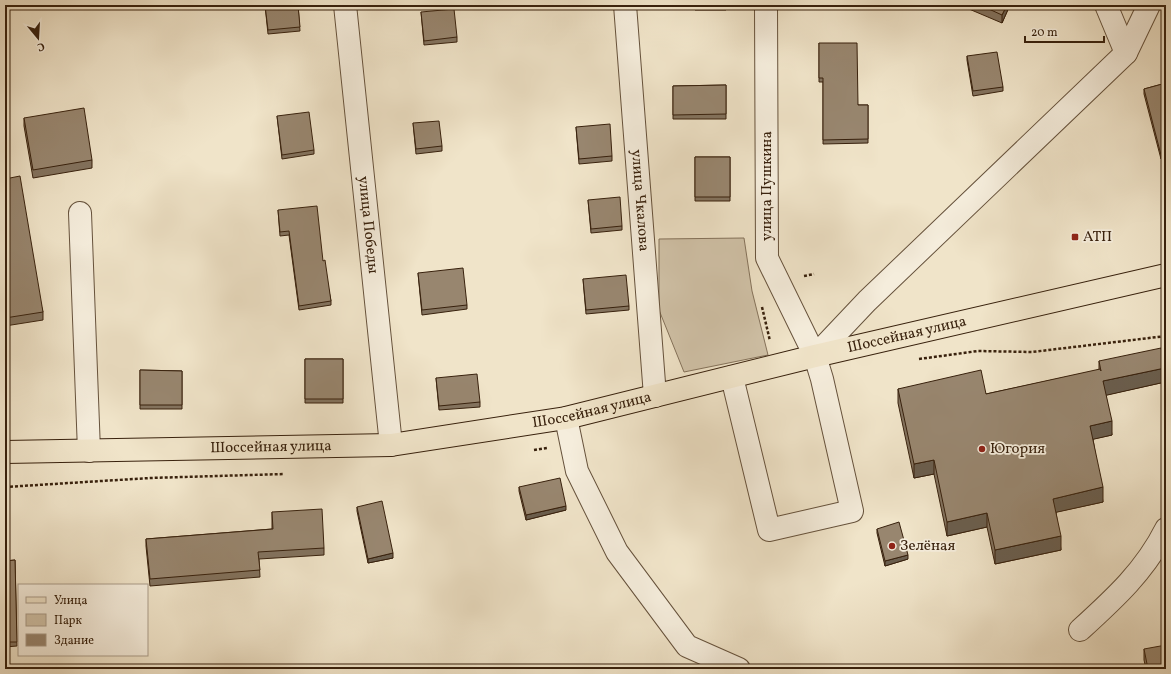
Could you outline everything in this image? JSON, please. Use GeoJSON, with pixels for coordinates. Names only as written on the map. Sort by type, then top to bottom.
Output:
{"type":"FeatureCollection","features":[{"type":"Feature","properties":{"kind":"main road","name":"Шоссейная улица"},"geometry":{"type":"LineString","coordinates":[[5,452],[391,445],[566,418],[815,356],[1166,276]]}},
{"type":"Feature","properties":{"kind":"street","name":"улица Победы"},"geometry":{"type":"LineString","coordinates":[[345,5],[391,445]]}},
{"type":"Feature","properties":{"kind":"street","name":"улица Чкалова"},"geometry":{"type":"LineString","coordinates":[[625,5],[655,396]]}},
{"type":"Feature","properties":{"kind":"street","name":"улица Пушкина"},"geometry":{"type":"LineString","coordinates":[[732,377],[769,530],[852,511],[822,379],[815,356],[767,258],[766,5]]}},
{"type":"Feature","properties":{"kind":"street"},"geometry":{"type":"LineString","coordinates":[[1106,5],[1126,53]]}},
{"type":"Feature","properties":{"kind":"street"},"geometry":{"type":"LineString","coordinates":[[815,356],[867,301],[1126,53],[1150,5]]}},
{"type":"Feature","properties":{"kind":"street"},"geometry":{"type":"LineString","coordinates":[[80,213],[89,450]]}},
{"type":"Feature","properties":{"kind":"street"},"geometry":{"type":"LineString","coordinates":[[566,418],[577,471],[617,552],[687,646],[739,669]]}},
{"type":"Feature","properties":{"kind":"street"},"geometry":{"type":"LineString","coordinates":[[1080,630],[1123,591],[1158,546],[1166,529]]}},
{"type":"Feature","properties":{"kind":"path"},"geometry":{"type":"LineString","coordinates":[[778,282],[814,274]]}},
{"type":"Feature","properties":{"kind":"path"},"geometry":{"type":"LineString","coordinates":[[760,301],[771,344]]}},
{"type":"Feature","properties":{"kind":"green space"},"geometry":{"type":"Polygon","coordinates":[[[744,238],[752,291],[768,355],[684,372],[659,310],[659,239],[744,238]]]}},
{"type":"Feature","properties":{"kind":"building"},"geometry":{"type":"Polygon","coordinates":[[[265,5],[298,5],[300,27],[268,30],[265,5]]]}},
{"type":"Feature","properties":{"kind":"building"},"geometry":{"type":"Polygon","coordinates":[[[726,5],[726,6],[695,6],[726,5]]]}},
{"type":"Feature","properties":{"kind":"building"},"geometry":{"type":"Polygon","coordinates":[[[980,5],[1007,5],[1002,15],[980,5]]]}},
{"type":"Feature","properties":{"kind":"building"},"geometry":{"type":"Polygon","coordinates":[[[454,9],[457,37],[424,41],[421,12],[454,9]]]}},
{"type":"Feature","properties":{"kind":"building"},"geometry":{"type":"Polygon","coordinates":[[[819,43],[857,43],[858,105],[868,105],[868,139],[823,140],[823,78],[819,78],[819,43]]]}},
{"type":"Feature","properties":{"kind":"building"},"geometry":{"type":"Polygon","coordinates":[[[997,52],[1003,87],[973,91],[967,56],[997,52]]]}},
{"type":"Feature","properties":{"kind":"building"},"geometry":{"type":"Polygon","coordinates":[[[1166,83],[1166,154],[1161,155],[1144,89],[1166,83]]]}},
{"type":"Feature","properties":{"kind":"building"},"geometry":{"type":"Polygon","coordinates":[[[726,85],[726,114],[673,115],[673,86],[726,85]]]}},
{"type":"Feature","properties":{"kind":"building"},"geometry":{"type":"Polygon","coordinates":[[[84,108],[92,160],[33,170],[24,118],[84,108]]]}},
{"type":"Feature","properties":{"kind":"building"},"geometry":{"type":"Polygon","coordinates":[[[309,112],[314,150],[282,155],[277,116],[309,112]]]}},
{"type":"Feature","properties":{"kind":"building"},"geometry":{"type":"Polygon","coordinates":[[[439,121],[442,146],[416,149],[413,123],[439,121]]]}},
{"type":"Feature","properties":{"kind":"building"},"geometry":{"type":"Polygon","coordinates":[[[610,124],[612,156],[579,159],[576,127],[610,124]]]}},
{"type":"Feature","properties":{"kind":"building"},"geometry":{"type":"Polygon","coordinates":[[[695,157],[730,157],[730,197],[695,197],[695,157]]]}},
{"type":"Feature","properties":{"kind":"building"},"geometry":{"type":"Polygon","coordinates":[[[20,176],[43,312],[5,318],[5,179],[20,176]]]}},
{"type":"Feature","properties":{"kind":"building"},"geometry":{"type":"Polygon","coordinates":[[[620,197],[622,226],[591,229],[588,200],[620,197]]]}},
{"type":"Feature","properties":{"kind":"building"},"geometry":{"type":"Polygon","coordinates":[[[317,206],[323,261],[325,260],[331,301],[299,306],[289,231],[280,232],[278,210],[317,206]]]}},
{"type":"Feature","properties":{"kind":"building"},"geometry":{"type":"Polygon","coordinates":[[[463,268],[467,305],[422,310],[418,273],[463,268]]]}},
{"type":"Feature","properties":{"kind":"building"},"geometry":{"type":"Polygon","coordinates":[[[626,275],[629,306],[586,310],[583,279],[626,275]]]}},
{"type":"Feature","properties":{"kind":"building"},"geometry":{"type":"Polygon","coordinates":[[[1161,348],[1165,368],[1103,381],[1112,421],[1090,426],[1103,487],[1053,499],[1061,536],[995,550],[987,513],[947,522],[934,460],[914,464],[898,389],[981,370],[986,394],[1100,369],[1101,371],[1099,361],[1161,348]]]}},
{"type":"Feature","properties":{"kind":"building"},"geometry":{"type":"Polygon","coordinates":[[[305,359],[343,359],[343,399],[305,399],[305,359]]]}},
{"type":"Feature","properties":{"kind":"building"},"geometry":{"type":"Polygon","coordinates":[[[140,370],[182,371],[182,405],[140,405],[140,370]]]}},
{"type":"Feature","properties":{"kind":"building"},"geometry":{"type":"Polygon","coordinates":[[[477,374],[480,402],[439,406],[436,378],[477,374]]]}},
{"type":"Feature","properties":{"kind":"building"},"geometry":{"type":"Polygon","coordinates":[[[560,478],[566,506],[526,515],[519,487],[560,478]]]}},
{"type":"Feature","properties":{"kind":"building"},"geometry":{"type":"Polygon","coordinates":[[[382,501],[393,553],[368,559],[357,507],[382,501]]]}},
{"type":"Feature","properties":{"kind":"building"},"geometry":{"type":"Polygon","coordinates":[[[322,509],[324,548],[258,552],[260,570],[150,579],[146,539],[273,529],[272,512],[322,509]]]}},
{"type":"Feature","properties":{"kind":"building","name":"Зелёная"},"geometry":{"type":"Polygon","coordinates":[[[899,522],[908,555],[885,561],[877,529],[899,522]]]}},
{"type":"Feature","properties":{"kind":"building"},"geometry":{"type":"Polygon","coordinates":[[[15,560],[17,642],[5,642],[5,561],[15,560]]]}},
{"type":"Feature","properties":{"kind":"building"},"geometry":{"type":"Polygon","coordinates":[[[1166,645],[1166,669],[1148,669],[1144,649],[1166,645]]]}},
{"type":"Feature","properties":{"kind":"place","name":"АТП"},"geometry":{"type":"Point","coordinates":[1075,237]}},
{"type":"Feature","properties":{"kind":"place","name":"Югория"},"geometry":{"type":"Point","coordinates":[982,449]}},
{"type":"Feature","properties":{"kind":"place","name":"Зелёная"},"geometry":{"type":"Point","coordinates":[892,546]}}]}
